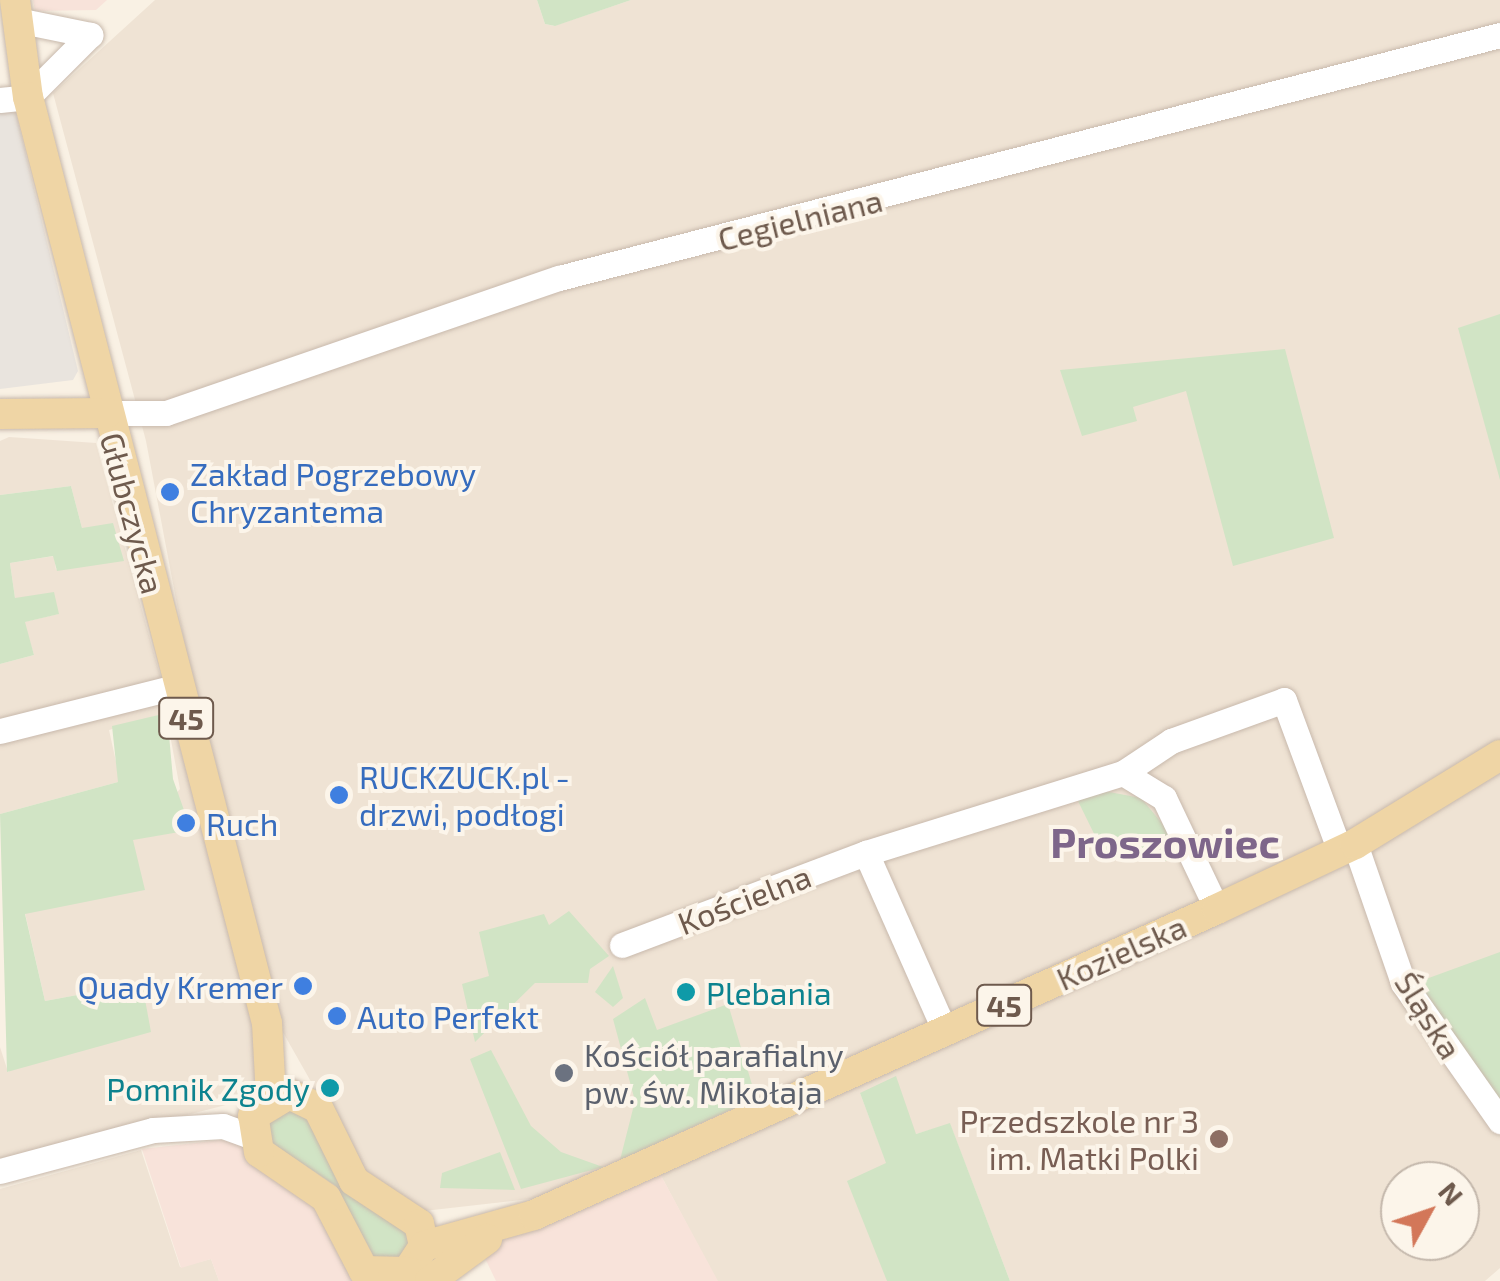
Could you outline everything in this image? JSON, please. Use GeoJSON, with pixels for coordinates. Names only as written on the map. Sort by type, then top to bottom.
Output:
{"type":"FeatureCollection","features":[{"type":"Feature","properties":{"kind":"main road","name":"Głubczycka"},"geometry":{"type":"LineString","coordinates":[[16,10],[14,99],[107,413],[267,1023],[303,1096]]}},
{"type":"Feature","properties":{"kind":"main road"},"geometry":{"type":"LineString","coordinates":[[0,414],[107,413]]}},
{"type":"Feature","properties":{"kind":"main road","name":"Kozielska"},"geometry":{"type":"LineString","coordinates":[[418,1259],[946,1032],[1348,848],[1500,755]]}},
{"type":"Feature","properties":{"kind":"main road","name":"Głubczycka"},"geometry":{"type":"LineString","coordinates":[[266,1102],[267,1023]]}},
{"type":"Feature","properties":{"kind":"main road"},"geometry":{"type":"LineString","coordinates":[[266,1102],[303,1096]]}},
{"type":"Feature","properties":{"kind":"main road","name":"45"},"geometry":{"type":"LineString","coordinates":[[266,1102],[251,1136],[266,1158],[326,1198],[359,1266],[377,1279],[418,1259],[354,1182],[303,1096]]}},
{"type":"Feature","properties":{"kind":"main road","name":"Kozielska"},"geometry":{"type":"LineString","coordinates":[[418,1259],[534,1215],[566,1198]]}},
{"type":"Feature","properties":{"kind":"street"},"geometry":{"type":"LineString","coordinates":[[14,99],[90,35],[16,10]]}},
{"type":"Feature","properties":{"kind":"street","name":"Cegielniana"},"geometry":{"type":"LineString","coordinates":[[107,413],[166,413],[559,278],[1500,35]]}},
{"type":"Feature","properties":{"kind":"street"},"geometry":{"type":"LineString","coordinates":[[0,732],[179,686]]}},
{"type":"Feature","properties":{"kind":"street","name":"Kościelna"},"geometry":{"type":"LineString","coordinates":[[622,945],[866,853],[1123,773],[1171,741],[1284,700],[1348,848]]}},
{"type":"Feature","properties":{"kind":"street"},"geometry":{"type":"LineString","coordinates":[[1123,773],[1164,798],[1217,909]]}},
{"type":"Feature","properties":{"kind":"street","name":"Śląska"},"geometry":{"type":"LineString","coordinates":[[1348,848],[1403,983],[1500,1121]]}},
{"type":"Feature","properties":{"kind":"street"},"geometry":{"type":"LineString","coordinates":[[866,853],[946,1032]]}},
{"type":"Feature","properties":{"kind":"street"},"geometry":{"type":"LineString","coordinates":[[0,1171],[266,1102]]}},
{"type":"Feature","properties":{"kind":"street"},"geometry":{"type":"LineString","coordinates":[[167,1128],[251,1136]]}},
{"type":"Feature","properties":{"kind":"shaded area"},"geometry":{"type":"Polygon","coordinates":[[[33,0],[107,0],[96,10],[35,11],[33,0]]]}},
{"type":"Feature","properties":{"kind":"shaded area"},"geometry":{"type":"Polygon","coordinates":[[[155,0],[537,0],[545,24],[554,26],[631,0],[1500,0],[1500,747],[1347,841],[564,1195],[415,1212],[373,1191],[276,1020],[204,747],[146,441],[53,93],[155,0]]]}},
{"type":"Feature","properties":{"kind":"shaded area"},"geometry":{"type":"Polygon","coordinates":[[[14,105],[78,371],[73,380],[0,389],[0,107],[14,105]]]}},
{"type":"Feature","properties":{"kind":"shaded area"},"geometry":{"type":"Polygon","coordinates":[[[9,437],[96,443],[265,1056],[265,1095],[0,1163],[0,1047],[8,1072],[142,983],[45,1001],[25,913],[118,782],[0,814],[0,664],[34,655],[24,622],[58,614],[15,598],[10,563],[54,556],[56,570],[82,528],[71,486],[0,495],[0,441],[9,437]],[[166,713],[109,730],[133,839],[180,789],[166,713]]]}},
{"type":"Feature","properties":{"kind":"shaded area"},"geometry":{"type":"Polygon","coordinates":[[[1500,768],[1500,1268],[1485,1281],[1010,1281],[950,1124],[916,1134],[860,1093],[887,1164],[887,1281],[717,1281],[658,1170],[1500,768]]]}},
{"type":"Feature","properties":{"kind":"shaded area"},"geometry":{"type":"Polygon","coordinates":[[[221,1140],[248,1146],[305,1188],[365,1281],[219,1281],[211,1259],[181,1268],[142,1149],[221,1140]]]}},
{"type":"Feature","properties":{"kind":"shaded area"},"geometry":{"type":"Polygon","coordinates":[[[141,1150],[180,1267],[211,1259],[219,1281],[0,1281],[0,1189],[141,1150]]]}},
{"type":"Feature","properties":{"kind":"shaded area"},"geometry":{"type":"Polygon","coordinates":[[[658,1170],[718,1281],[496,1281],[481,1250],[658,1170]]]}},
{"type":"Feature","properties":{"kind":"green space"},"geometry":{"type":"Polygon","coordinates":[[[537,0],[631,0],[555,26],[545,24],[537,0]]]}},
{"type":"Feature","properties":{"kind":"green space"},"geometry":{"type":"Polygon","coordinates":[[[1500,314],[1500,480],[1458,328],[1500,314]]]}},
{"type":"Feature","properties":{"kind":"green space"},"geometry":{"type":"Polygon","coordinates":[[[1285,349],[1334,538],[1233,566],[1186,391],[1133,407],[1137,421],[1082,436],[1060,370],[1285,349]]]}},
{"type":"Feature","properties":{"kind":"green space"},"geometry":{"type":"Polygon","coordinates":[[[71,486],[82,528],[113,523],[124,561],[57,571],[53,556],[10,563],[15,598],[54,592],[59,614],[25,622],[34,655],[0,664],[0,495],[71,486]]]}},
{"type":"Feature","properties":{"kind":"green space"},"geometry":{"type":"Polygon","coordinates":[[[167,713],[173,779],[191,830],[133,840],[145,890],[25,914],[45,1001],[142,983],[151,1032],[7,1072],[0,814],[118,782],[112,726],[167,713]]]}},
{"type":"Feature","properties":{"kind":"green space"},"geometry":{"type":"Polygon","coordinates":[[[1104,791],[1141,798],[1185,851],[1163,862],[1105,856],[1076,797],[1104,791]]]}},
{"type":"Feature","properties":{"kind":"green space"},"geometry":{"type":"Polygon","coordinates":[[[569,911],[609,956],[590,969],[588,983],[535,983],[475,1042],[462,984],[489,976],[479,932],[544,914],[549,925],[569,911]]]}},
{"type":"Feature","properties":{"kind":"green space"},"geometry":{"type":"Polygon","coordinates":[[[1500,952],[1500,1105],[1415,983],[1500,952]]]}},
{"type":"Feature","properties":{"kind":"green space"},"geometry":{"type":"Polygon","coordinates":[[[613,966],[623,998],[613,1007],[595,992],[613,966]]]}},
{"type":"Feature","properties":{"kind":"green space"},"geometry":{"type":"Polygon","coordinates":[[[645,998],[657,1030],[728,1004],[756,1098],[620,1160],[635,1101],[613,1019],[645,998]]]}},
{"type":"Feature","properties":{"kind":"green space"},"geometry":{"type":"Polygon","coordinates":[[[491,1050],[531,1126],[561,1152],[603,1167],[521,1189],[470,1059],[491,1050]]]}},
{"type":"Feature","properties":{"kind":"green space"},"geometry":{"type":"Polygon","coordinates":[[[896,1076],[916,1134],[950,1123],[1010,1281],[887,1281],[847,1181],[886,1163],[860,1093],[896,1076]]]}},
{"type":"Feature","properties":{"kind":"green space"},"geometry":{"type":"Polygon","coordinates":[[[281,1106],[307,1115],[340,1181],[404,1225],[409,1243],[400,1258],[374,1257],[336,1186],[273,1144],[268,1121],[281,1106]]]}},
{"type":"Feature","properties":{"kind":"green space"},"geometry":{"type":"Polygon","coordinates":[[[500,1152],[515,1190],[440,1188],[442,1173],[500,1152]]]}},
{"type":"Feature","properties":{"kind":"place","name":"Zakład Pogrzebowy Chryzantema"},"geometry":{"type":"Point","coordinates":[170,492]}},
{"type":"Feature","properties":{"kind":"place","name":"RUCKZUCK.pl - drzwi, podłogi"},"geometry":{"type":"Point","coordinates":[339,795]}},
{"type":"Feature","properties":{"kind":"place","name":"Ruch"},"geometry":{"type":"Point","coordinates":[186,823]}},
{"type":"Feature","properties":{"kind":"place","name":"Quady Kremer"},"geometry":{"type":"Point","coordinates":[303,986]}},
{"type":"Feature","properties":{"kind":"place","name":"Plebania"},"geometry":{"type":"Point","coordinates":[686,992]}},
{"type":"Feature","properties":{"kind":"place","name":"Auto Perfekt"},"geometry":{"type":"Point","coordinates":[337,1016]}},
{"type":"Feature","properties":{"kind":"place","name":"Kościół parafialny pw. św. Mikołaja"},"geometry":{"type":"Point","coordinates":[564,1073]}},
{"type":"Feature","properties":{"kind":"place","name":"Pomnik Zgody"},"geometry":{"type":"Point","coordinates":[330,1088]}},
{"type":"Feature","properties":{"kind":"place","name":"Przedszkole nr 3 im. Matki Polki"},"geometry":{"type":"Point","coordinates":[1219,1139]}},
{"type":"Feature","properties":{"kind":"district","name":"Proszowiec"},"geometry":{"type":"Point","coordinates":[1165,841]}}]}
